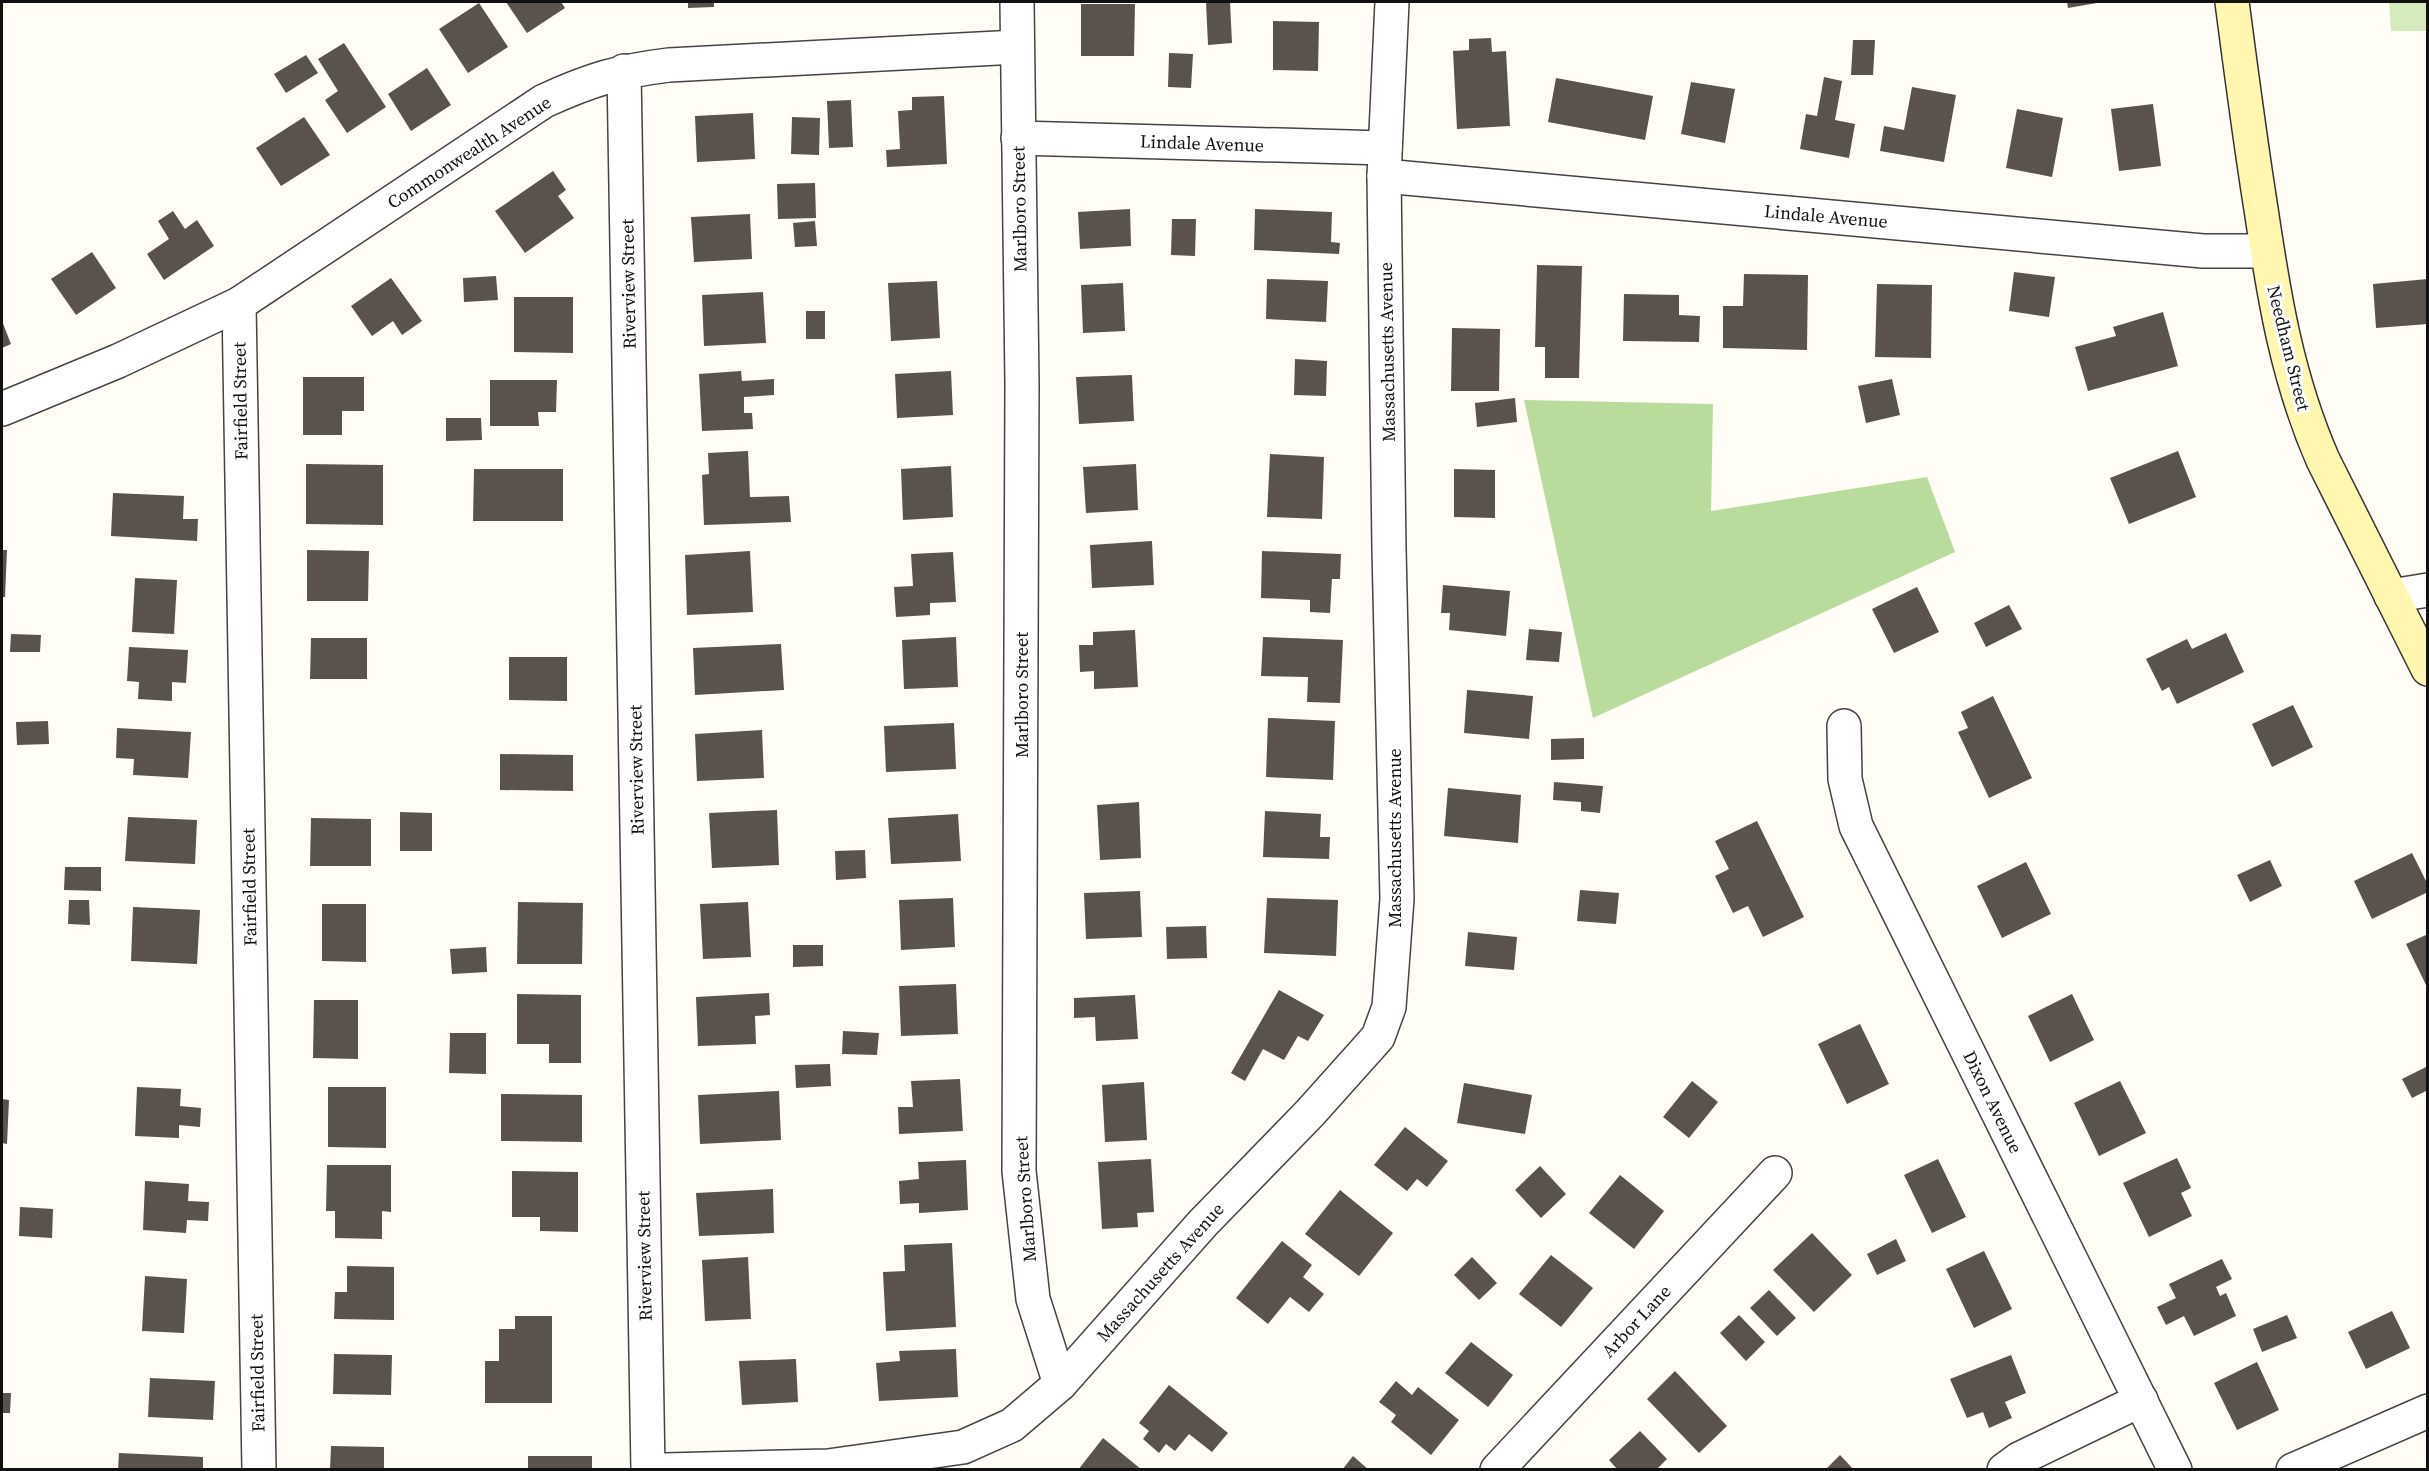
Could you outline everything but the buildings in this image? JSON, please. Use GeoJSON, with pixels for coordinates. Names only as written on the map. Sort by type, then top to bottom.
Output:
{"type":"FeatureCollection","features":[{"type":"Feature","properties":{"kind":"main road","name":"Needham Street"},"geometry":{"type":"LineString","coordinates":[[2232,2],[2267,251],[2292,376],[2309,428],[2427,669]]}},
{"type":"Feature","properties":{"kind":"street","name":"Marlboro Street"},"geometry":{"type":"LineString","coordinates":[[1017,2],[1022,384],[1019,1171],[1034,1299],[1060,1384]]}},
{"type":"Feature","properties":{"kind":"street","name":"Massachusetts Avenue"},"geometry":{"type":"LineString","coordinates":[[665,1470],[828,1466],[963,1447],[1012,1425],[1060,1384],[1203,1223],[1310,1113],[1378,1038],[1389,1007],[1397,898],[1389,549],[1385,162],[1392,2]]}},
{"type":"Feature","properties":{"kind":"street","name":"Commonwealth Avenue"},"geometry":{"type":"LineString","coordinates":[[2,409],[118,361],[239,304],[544,101],[582,83],[624,71],[669,65],[1017,47]]}},
{"type":"Feature","properties":{"kind":"street","name":"Riverview Street"},"geometry":{"type":"LineString","coordinates":[[624,71],[648,1470]]}},
{"type":"Feature","properties":{"kind":"street","name":"Lindale Avenue"},"geometry":{"type":"LineString","coordinates":[[1018,138],[1385,162],[2203,251],[2267,251]]}},
{"type":"Feature","properties":{"kind":"street","name":"Fairfield Street"},"geometry":{"type":"LineString","coordinates":[[239,304],[259,1470]]}},
{"type":"Feature","properties":{"kind":"street"},"geometry":{"type":"LineString","coordinates":[[2391,596],[2427,590]]}},
{"type":"Feature","properties":{"kind":"street","name":"Dixon Avenue"},"geometry":{"type":"LineString","coordinates":[[1844,726],[1845,779],[1856,826],[2175,1470]]}},
{"type":"Feature","properties":{"kind":"street","name":"Arbor Lane"},"geometry":{"type":"LineString","coordinates":[[1497,1470],[1775,1173]]}},
{"type":"Feature","properties":{"kind":"street"},"geometry":{"type":"LineString","coordinates":[[2004,1470],[2019,1459],[2141,1400]]}},
{"type":"Feature","properties":{"kind":"street"},"geometry":{"type":"LineString","coordinates":[[2293,1470],[2427,1411]]}},
{"type":"Feature","properties":{"kind":"green space"},"geometry":{"type":"Polygon","coordinates":[[[2389,2],[2427,2],[2427,31],[2391,31],[2389,2]]]}},
{"type":"Feature","properties":{"kind":"green space"},"geometry":{"type":"Polygon","coordinates":[[[1524,400],[1713,404],[1711,511],[1927,477],[1955,552],[1593,718],[1524,400]]]}}]}
